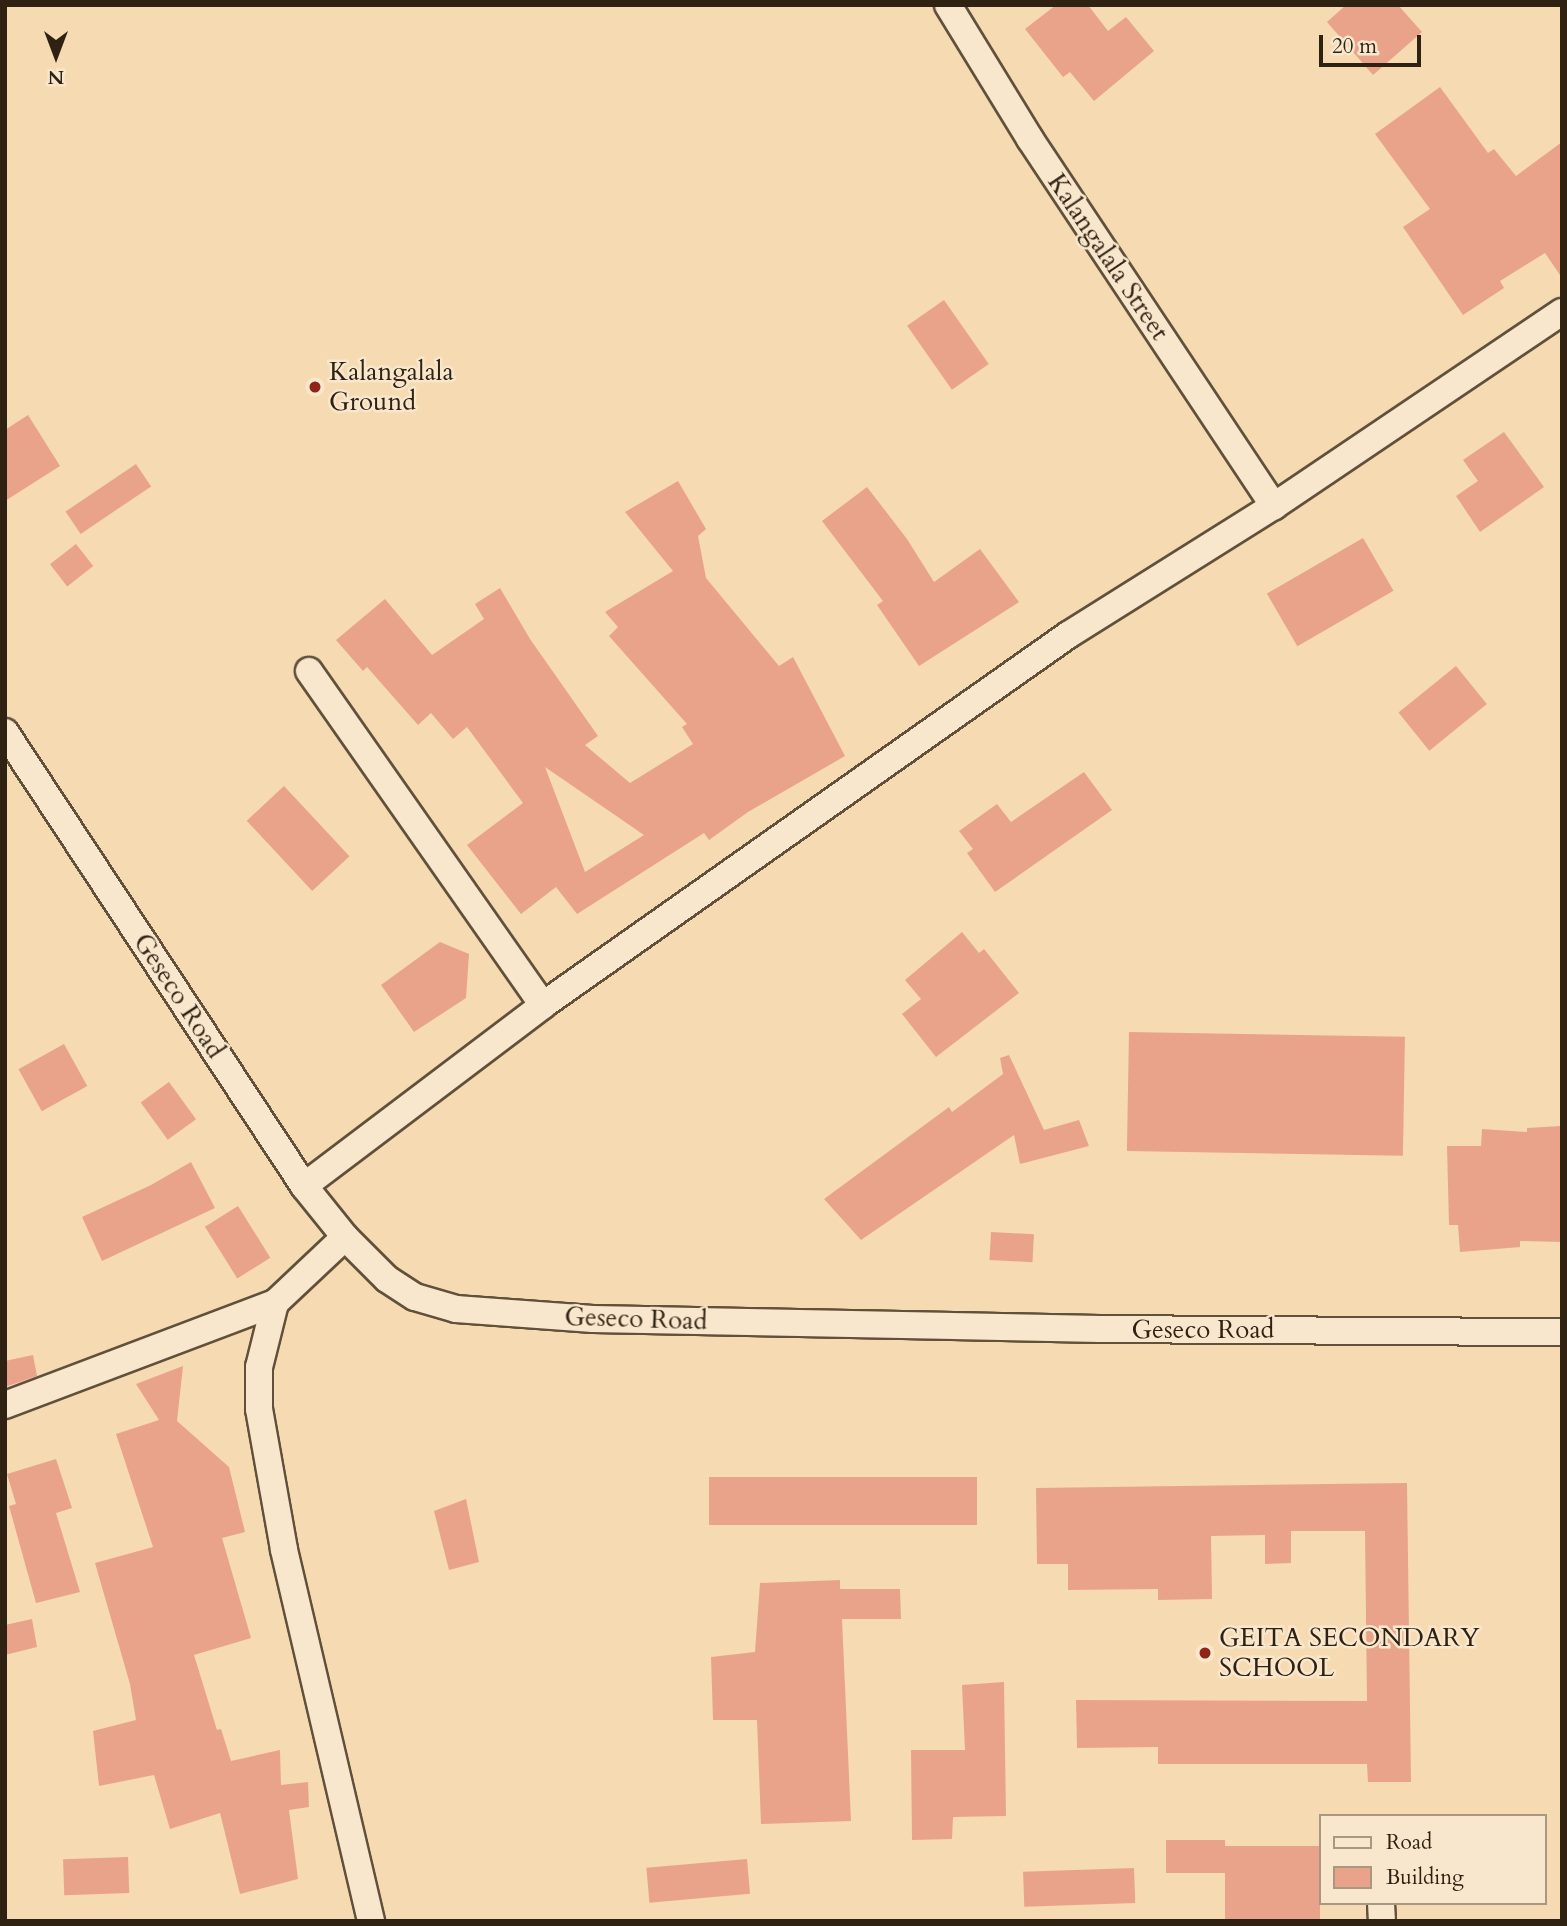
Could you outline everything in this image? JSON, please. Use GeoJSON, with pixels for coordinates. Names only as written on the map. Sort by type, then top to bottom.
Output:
{"type":"FeatureCollection","features":[{"type":"Feature","properties":{"kind":"street","name":"Kalangalala Street"},"geometry":{"type":"LineString","coordinates":[[947,5],[1030,139],[1274,506]]}},
{"type":"Feature","properties":{"kind":"street"},"geometry":{"type":"LineString","coordinates":[[304,1186],[543,1005],[1068,635],[1274,506],[1562,312]]}},
{"type":"Feature","properties":{"kind":"street"},"geometry":{"type":"LineString","coordinates":[[309,671],[543,1005]]}},
{"type":"Feature","properties":{"kind":"street","name":"Geseco Road"},"geometry":{"type":"LineString","coordinates":[[5,732],[304,1186],[345,1237],[387,1279],[415,1297],[456,1309],[593,1319],[1100,1329],[1562,1332]]}},
{"type":"Feature","properties":{"kind":"street"},"geometry":{"type":"LineString","coordinates":[[5,1405],[275,1303],[345,1237]]}},
{"type":"Feature","properties":{"kind":"street"},"geometry":{"type":"LineString","coordinates":[[275,1303],[260,1367],[259,1409],[284,1550],[371,1921]]}},
{"type":"Feature","properties":{"kind":"building"},"geometry":{"type":"Polygon","coordinates":[[[1056,5],[1088,5],[1108,31],[1126,17],[1154,51],[1094,101],[1070,72],[1063,77],[1025,29],[1056,5]]]}},
{"type":"Feature","properties":{"kind":"building"},"geometry":{"type":"Polygon","coordinates":[[[1346,5],[1398,5],[1422,32],[1373,75],[1327,22],[1346,5]]]}},
{"type":"Feature","properties":{"kind":"building"},"geometry":{"type":"Polygon","coordinates":[[[1440,87],[1488,153],[1494,149],[1516,176],[1562,142],[1562,278],[1545,253],[1500,281],[1504,288],[1463,315],[1403,227],[1430,209],[1375,134],[1440,87]]]}},
{"type":"Feature","properties":{"kind":"building"},"geometry":{"type":"Polygon","coordinates":[[[944,300],[989,364],[952,390],[907,326],[944,300]]]}},
{"type":"Feature","properties":{"kind":"building"},"geometry":{"type":"Polygon","coordinates":[[[28,415],[60,466],[5,501],[5,430],[28,415]]]}},
{"type":"Feature","properties":{"kind":"building"},"geometry":{"type":"Polygon","coordinates":[[[1504,432],[1544,487],[1480,532],[1456,496],[1478,481],[1463,460],[1504,432]]]}},
{"type":"Feature","properties":{"kind":"building"},"geometry":{"type":"Polygon","coordinates":[[[136,464],[151,486],[81,534],[66,512],[136,464]]]}},
{"type":"Feature","properties":{"kind":"building"},"geometry":{"type":"Polygon","coordinates":[[[678,481],[706,529],[698,536],[706,578],[779,666],[793,657],[845,756],[748,812],[709,840],[704,833],[577,914],[556,887],[521,914],[467,845],[523,803],[467,727],[453,739],[431,713],[418,725],[367,667],[363,671],[336,640],[385,599],[432,655],[484,619],[475,604],[500,588],[530,639],[598,736],[585,745],[630,783],[693,744],[682,727],[687,724],[609,636],[618,627],[605,612],[673,571],[625,512],[678,481]],[[545,767],[585,872],[644,835],[545,767]]]}},
{"type":"Feature","properties":{"kind":"building"},"geometry":{"type":"Polygon","coordinates":[[[867,487],[907,539],[934,582],[980,549],[1019,602],[919,666],[877,605],[883,601],[822,521],[867,487]]]}},
{"type":"Feature","properties":{"kind":"building"},"geometry":{"type":"Polygon","coordinates":[[[1363,538],[1394,591],[1297,646],[1267,594],[1363,538]]]}},
{"type":"Feature","properties":{"kind":"building"},"geometry":{"type":"Polygon","coordinates":[[[76,544],[93,566],[67,586],[50,564],[76,544]]]}},
{"type":"Feature","properties":{"kind":"building"},"geometry":{"type":"Polygon","coordinates":[[[1456,666],[1487,704],[1429,751],[1398,713],[1456,666]]]}},
{"type":"Feature","properties":{"kind":"building"},"geometry":{"type":"Polygon","coordinates":[[[1084,772],[1112,810],[995,892],[967,853],[973,849],[959,831],[997,804],[1011,822],[1084,772]]]}},
{"type":"Feature","properties":{"kind":"building"},"geometry":{"type":"Polygon","coordinates":[[[284,786],[349,856],[312,891],[247,821],[284,786]]]}},
{"type":"Feature","properties":{"kind":"building"},"geometry":{"type":"Polygon","coordinates":[[[962,932],[979,953],[984,949],[1019,993],[936,1057],[902,1014],[921,999],[905,980],[962,932]]]}},
{"type":"Feature","properties":{"kind":"building"},"geometry":{"type":"Polygon","coordinates":[[[440,942],[469,954],[466,998],[414,1032],[381,985],[440,942]]]}},
{"type":"Feature","properties":{"kind":"building"},"geometry":{"type":"Polygon","coordinates":[[[1129,1032],[1405,1037],[1403,1156],[1127,1151],[1129,1032]]]}},
{"type":"Feature","properties":{"kind":"building"},"geometry":{"type":"Polygon","coordinates":[[[64,1044],[87,1086],[42,1111],[19,1069],[64,1044]]]}},
{"type":"Feature","properties":{"kind":"building"},"geometry":{"type":"Polygon","coordinates":[[[1009,1055],[1044,1130],[1079,1120],[1089,1146],[1020,1164],[1014,1135],[861,1240],[824,1199],[949,1107],[952,1112],[1003,1074],[1000,1058],[1009,1055]]]}},
{"type":"Feature","properties":{"kind":"building"},"geometry":{"type":"Polygon","coordinates":[[[169,1082],[196,1119],[168,1140],[141,1103],[169,1082]]]}},
{"type":"Feature","properties":{"kind":"building"},"geometry":{"type":"Polygon","coordinates":[[[1562,1126],[1562,1242],[1520,1241],[1520,1247],[1460,1252],[1458,1225],[1449,1225],[1447,1146],[1481,1146],[1482,1129],[1527,1132],[1527,1128],[1562,1126]]]}},
{"type":"Feature","properties":{"kind":"building"},"geometry":{"type":"Polygon","coordinates":[[[191,1162],[215,1208],[102,1261],[82,1217],[151,1185],[191,1162]]]}},
{"type":"Feature","properties":{"kind":"building"},"geometry":{"type":"Polygon","coordinates":[[[238,1206],[270,1258],[237,1278],[205,1227],[238,1206]]]}},
{"type":"Feature","properties":{"kind":"building"},"geometry":{"type":"Polygon","coordinates":[[[991,1232],[1034,1234],[1032,1262],[990,1260],[991,1232]]]}},
{"type":"Feature","properties":{"kind":"building"},"geometry":{"type":"Polygon","coordinates":[[[33,1355],[37,1376],[5,1387],[5,1361],[33,1355]]]}},
{"type":"Feature","properties":{"kind":"building"},"geometry":{"type":"Polygon","coordinates":[[[183,1366],[177,1421],[229,1467],[245,1532],[222,1538],[251,1638],[194,1655],[217,1730],[221,1729],[231,1761],[280,1750],[281,1785],[308,1782],[309,1807],[289,1810],[298,1879],[240,1894],[220,1813],[170,1829],[154,1775],[99,1786],[93,1731],[136,1720],[130,1684],[95,1563],[153,1547],[116,1434],[159,1420],[136,1384],[183,1366]]]}},
{"type":"Feature","properties":{"kind":"building"},"geometry":{"type":"Polygon","coordinates":[[[56,1459],[72,1508],[56,1513],[80,1592],[36,1603],[9,1506],[16,1504],[7,1474],[56,1459]]]}},
{"type":"Feature","properties":{"kind":"building"},"geometry":{"type":"Polygon","coordinates":[[[709,1477],[977,1477],[977,1525],[709,1525],[709,1477]]]}},
{"type":"Feature","properties":{"kind":"building"},"geometry":{"type":"Polygon","coordinates":[[[1407,1483],[1411,1782],[1368,1782],[1367,1764],[1158,1764],[1158,1747],[1077,1748],[1076,1700],[1367,1701],[1365,1531],[1291,1531],[1291,1563],[1265,1564],[1265,1535],[1211,1536],[1212,1599],[1158,1600],[1158,1589],[1068,1590],[1068,1564],[1037,1564],[1036,1488],[1407,1483]]]}},
{"type":"Feature","properties":{"kind":"building"},"geometry":{"type":"Polygon","coordinates":[[[466,1499],[479,1562],[449,1570],[434,1511],[466,1499]]]}},
{"type":"Feature","properties":{"kind":"building"},"geometry":{"type":"Polygon","coordinates":[[[840,1580],[840,1589],[900,1589],[901,1619],[842,1619],[851,1821],[761,1824],[757,1720],[713,1720],[711,1657],[755,1652],[760,1583],[840,1580]]]}},
{"type":"Feature","properties":{"kind":"building"},"geometry":{"type":"Polygon","coordinates":[[[32,1619],[37,1647],[5,1655],[5,1625],[32,1619]]]}},
{"type":"Feature","properties":{"kind":"building"},"geometry":{"type":"Polygon","coordinates":[[[1004,1682],[1006,1816],[953,1817],[952,1839],[912,1840],[911,1750],[965,1750],[962,1685],[1004,1682]]]}},
{"type":"Feature","properties":{"kind":"building"},"geometry":{"type":"Polygon","coordinates":[[[1166,1840],[1225,1840],[1225,1846],[1318,1846],[1320,1921],[1225,1921],[1225,1873],[1166,1873],[1166,1840]]]}},
{"type":"Feature","properties":{"kind":"building"},"geometry":{"type":"Polygon","coordinates":[[[128,1857],[129,1893],[64,1895],[63,1859],[128,1857]]]}},
{"type":"Feature","properties":{"kind":"building"},"geometry":{"type":"Polygon","coordinates":[[[747,1859],[750,1894],[649,1903],[646,1868],[747,1859]]]}},
{"type":"Feature","properties":{"kind":"building"},"geometry":{"type":"Polygon","coordinates":[[[1134,1868],[1135,1903],[1024,1907],[1023,1872],[1134,1868]]]}},
{"type":"Feature","properties":{"kind":"place","name":"Kalangalala Ground"},"geometry":{"type":"Point","coordinates":[315,387]}},
{"type":"Feature","properties":{"kind":"place","name":"GEITA SECONDARY SCHOOL"},"geometry":{"type":"Point","coordinates":[1205,1653]}}]}
